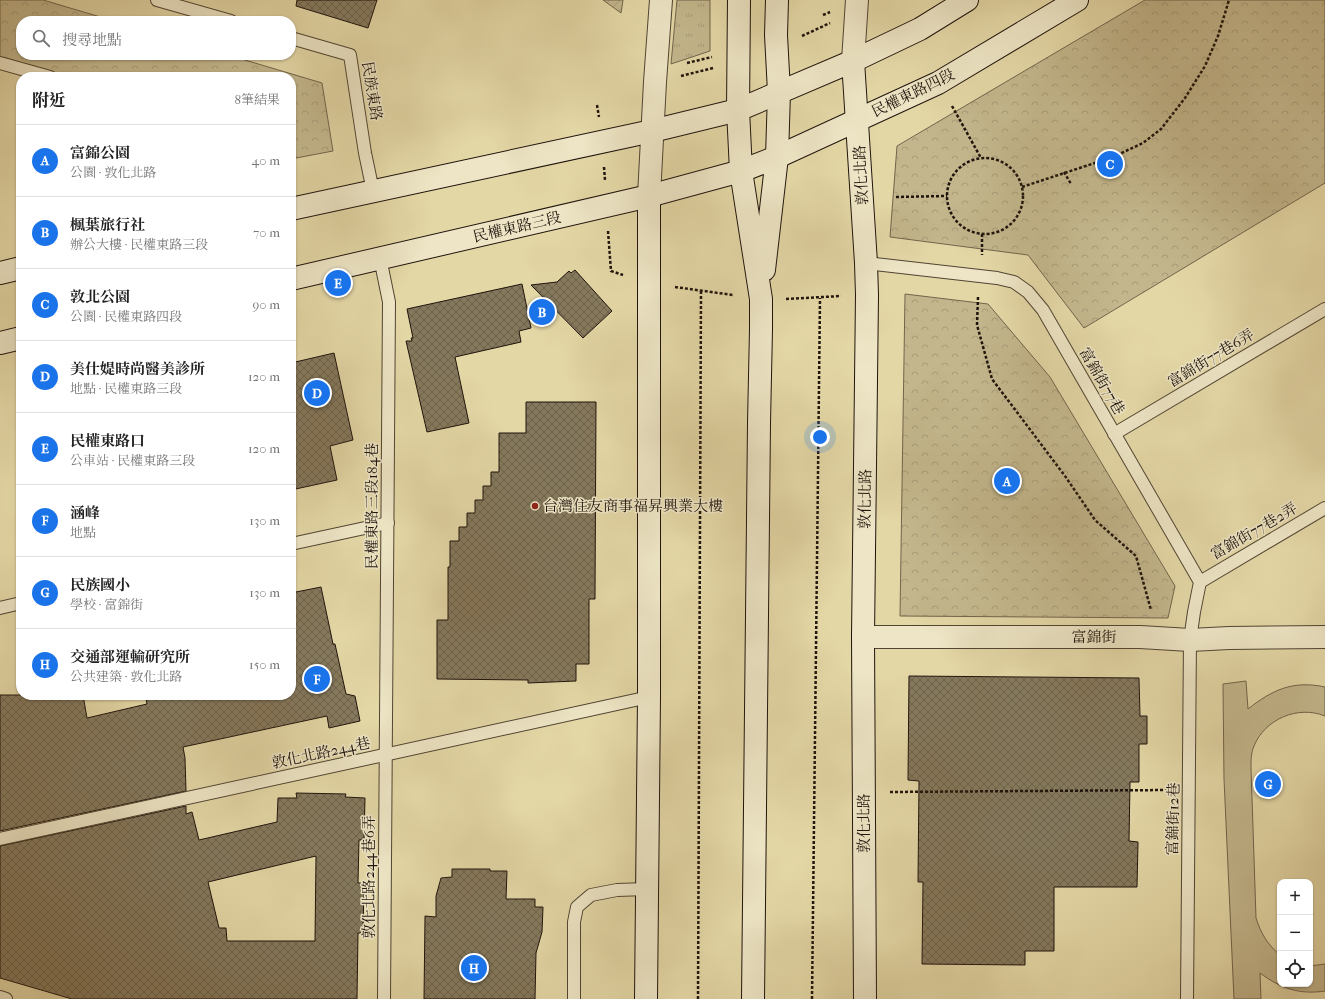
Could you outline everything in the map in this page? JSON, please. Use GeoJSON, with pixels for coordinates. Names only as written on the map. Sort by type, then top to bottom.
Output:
{"type":"FeatureCollection","features":[{"type":"Feature","properties":{"kind":"main road"},"geometry":{"type":"LineString","coordinates":[[646,999],[649,698],[650,196],[652,131],[661,0]]}},
{"type":"Feature","properties":{"kind":"main road"},"geometry":{"type":"LineString","coordinates":[[739,0],[738,110],[741,171],[760,299]]}},
{"type":"Feature","properties":{"kind":"main road"},"geometry":{"type":"LineString","coordinates":[[753,999],[760,299],[777,157],[779,92],[776,35],[777,0]]}},
{"type":"Feature","properties":{"kind":"main road","name":"敦化北路"},"geometry":{"type":"LineString","coordinates":[[857,0],[853,61],[858,120],[866,263],[867,315],[863,637],[865,999]]}},
{"type":"Feature","properties":{"kind":"main road"},"geometry":{"type":"LineString","coordinates":[[296,208],[652,131],[738,110],[853,61],[920,29],[967,0]]}},
{"type":"Feature","properties":{"kind":"main road","name":"民權東路四段"},"geometry":{"type":"LineString","coordinates":[[741,171],[777,157],[938,83],[1077,0]]}},
{"type":"Feature","properties":{"kind":"main road","name":"民權東路三段"},"geometry":{"type":"LineString","coordinates":[[296,278],[650,196],[741,171]]}},
{"type":"Feature","properties":{"kind":"main road"},"geometry":{"type":"LineString","coordinates":[[0,273],[16,269]]}},
{"type":"Feature","properties":{"kind":"main road"},"geometry":{"type":"LineString","coordinates":[[0,343],[16,339]]}},
{"type":"Feature","properties":{"kind":"main road","name":"富錦街"},"geometry":{"type":"LineString","coordinates":[[863,637],[1140,637],[1190,640],[1229,638],[1325,638]]}},
{"type":"Feature","properties":{"kind":"lane"},"geometry":{"type":"LineString","coordinates":[[158,0],[214,16]]}},
{"type":"Feature","properties":{"kind":"lane","name":"民族東路"},"geometry":{"type":"LineString","coordinates":[[296,39],[350,55],[365,153],[373,191]]}},
{"type":"Feature","properties":{"kind":"lane"},"geometry":{"type":"LineString","coordinates":[[0,63],[32,72]]}},
{"type":"Feature","properties":{"kind":"lane","name":"民權東路三段184巷"},"geometry":{"type":"LineString","coordinates":[[380,258],[389,302],[386,755]]}},
{"type":"Feature","properties":{"kind":"lane","name":"富錦街77巷"},"geometry":{"type":"LineString","coordinates":[[866,263],[980,276],[1014,282],[1028,292],[1043,310],[1200,582]]}},
{"type":"Feature","properties":{"kind":"lane","name":"富錦街77巷6弄"},"geometry":{"type":"LineString","coordinates":[[1114,434],[1325,309]]}},
{"type":"Feature","properties":{"kind":"lane","name":"富錦街77巷2弄"},"geometry":{"type":"LineString","coordinates":[[1200,582],[1325,508]]}},
{"type":"Feature","properties":{"kind":"lane"},"geometry":{"type":"LineString","coordinates":[[296,543],[388,523]]}},
{"type":"Feature","properties":{"kind":"lane"},"geometry":{"type":"LineString","coordinates":[[1190,640],[1200,582]]}},
{"type":"Feature","properties":{"kind":"lane"},"geometry":{"type":"LineString","coordinates":[[0,608],[16,605]]}},
{"type":"Feature","properties":{"kind":"lane","name":"富錦街12巷"},"geometry":{"type":"LineString","coordinates":[[1187,999],[1190,640]]}},
{"type":"Feature","properties":{"kind":"lane","name":"敦化北路244巷"},"geometry":{"type":"LineString","coordinates":[[0,839],[649,698]]}},
{"type":"Feature","properties":{"kind":"lane","name":"敦化北路244巷6弄"},"geometry":{"type":"LineString","coordinates":[[384,999],[386,755]]}},
{"type":"Feature","properties":{"kind":"lane"},"geometry":{"type":"LineString","coordinates":[[574,999],[574,922],[578,907],[591,895],[617,890],[647,889]]}},
{"type":"Feature","properties":{"kind":"lane"},"geometry":{"type":"LineString","coordinates":[[0,997],[6,999]]}},
{"type":"Feature","properties":{"kind":"path"},"geometry":{"type":"LineString","coordinates":[[1022,187],[1113,157],[1143,143],[1161,129],[1185,98],[1205,66],[1218,36],[1229,0]]}},
{"type":"Feature","properties":{"kind":"path"},"geometry":{"type":"LineString","coordinates":[[687,63],[716,56]]}},
{"type":"Feature","properties":{"kind":"path"},"geometry":{"type":"LineString","coordinates":[[962,122],[981,158]]}},
{"type":"Feature","properties":{"kind":"path"},"geometry":{"type":"LineString","coordinates":[[981,158],[994,159],[1005,164],[1015,172],[1022,187],[1022,208],[1016,219],[1006,228],[995,233],[982,234],[970,231],[959,224],[951,215],[947,203],[947,190],[951,178],[959,168],[969,161],[981,158]]}},
{"type":"Feature","properties":{"kind":"path"},"geometry":{"type":"LineString","coordinates":[[1064,172],[1071,184]]}},
{"type":"Feature","properties":{"kind":"path"},"geometry":{"type":"LineString","coordinates":[[896,197],[947,196]]}},
{"type":"Feature","properties":{"kind":"path"},"geometry":{"type":"LineString","coordinates":[[982,234],[982,256]]}},
{"type":"Feature","properties":{"kind":"path"},"geometry":{"type":"LineString","coordinates":[[685,288],[719,293]]}},
{"type":"Feature","properties":{"kind":"path"},"geometry":{"type":"LineString","coordinates":[[698,999],[701,290]]}},
{"type":"Feature","properties":{"kind":"path"},"geometry":{"type":"LineString","coordinates":[[979,292],[977,325],[992,379],[1065,476],[1095,520],[1136,556],[1151,610]]}},
{"type":"Feature","properties":{"kind":"path"},"geometry":{"type":"LineString","coordinates":[[800,299],[832,297]]}},
{"type":"Feature","properties":{"kind":"path"},"geometry":{"type":"LineString","coordinates":[[812,999],[820,298]]}},
{"type":"Feature","properties":{"kind":"path"},"geometry":{"type":"LineString","coordinates":[[886,792],[1171,790]]}},
{"type":"Feature","properties":{"kind":"green space"},"geometry":{"type":"Polygon","coordinates":[[[0,0],[43,0],[97,16],[16,16],[16,60],[245,60],[285,72],[32,72],[0,63],[0,0]]]}},
{"type":"Feature","properties":{"kind":"green space"},"geometry":{"type":"Polygon","coordinates":[[[603,0],[623,0],[621,13],[603,0]]]}},
{"type":"Feature","properties":{"kind":"green space"},"geometry":{"type":"Polygon","coordinates":[[[677,0],[710,0],[710,51],[671,64],[677,0]]]}},
{"type":"Feature","properties":{"kind":"green space"},"geometry":{"type":"Polygon","coordinates":[[[1145,0],[1325,0],[1325,183],[1084,328],[1028,255],[890,237],[897,146],[1145,0]]]}},
{"type":"Feature","properties":{"kind":"green space"},"geometry":{"type":"Polygon","coordinates":[[[296,75],[322,83],[333,151],[296,158],[296,75]]]}},
{"type":"Feature","properties":{"kind":"green space"},"geometry":{"type":"Polygon","coordinates":[[[905,294],[988,304],[1050,377],[1175,586],[1168,618],[900,616],[905,294]]]}},
{"type":"Feature","properties":{"kind":"green space"},"geometry":{"type":"Polygon","coordinates":[[[1246,681],[1248,709],[1274,692],[1284,688],[1303,685],[1325,687],[1325,716],[1304,712],[1284,717],[1274,722],[1266,728],[1259,737],[1252,754],[1251,768],[1256,918],[1265,939],[1277,952],[1277,984],[1260,973],[1261,999],[1234,999],[1224,779],[1223,684],[1246,681]]]}},
{"type":"Feature","properties":{"kind":"green space"},"geometry":{"type":"Polygon","coordinates":[[[1325,964],[1325,991],[1307,992],[1285,987],[1313,987],[1313,966],[1325,964]]]}},
{"type":"Feature","properties":{"kind":"building"},"geometry":{"type":"Polygon","coordinates":[[[297,0],[377,0],[368,28],[296,6],[297,0]]]}},
{"type":"Feature","properties":{"kind":"building"},"geometry":{"type":"Polygon","coordinates":[[[575,270],[612,311],[583,338],[531,285],[557,282],[569,271],[571,273],[575,270]]]}},
{"type":"Feature","properties":{"kind":"building"},"geometry":{"type":"Polygon","coordinates":[[[522,284],[531,328],[519,331],[521,342],[455,357],[469,423],[427,432],[406,341],[412,341],[411,338],[413,338],[407,309],[522,284]]]}},
{"type":"Feature","properties":{"kind":"building"},"geometry":{"type":"Polygon","coordinates":[[[334,353],[353,440],[330,446],[337,480],[296,489],[296,362],[334,353]]]}},
{"type":"Feature","properties":{"kind":"building","name":"台灣住友商事福昇興業大樓"},"geometry":{"type":"Polygon","coordinates":[[[526,402],[596,402],[595,599],[589,599],[589,664],[576,664],[576,681],[528,683],[528,680],[437,679],[437,620],[448,620],[448,567],[450,567],[450,541],[459,541],[459,527],[467,527],[467,513],[475,513],[475,500],[483,500],[483,486],[491,486],[491,472],[499,472],[499,433],[526,433],[526,402]]]}},
{"type":"Feature","properties":{"kind":"building"},"geometry":{"type":"Polygon","coordinates":[[[321,587],[333,644],[335,644],[346,694],[355,696],[360,721],[329,728],[327,716],[183,747],[185,758],[186,791],[0,831],[0,695],[16,695],[16,700],[84,700],[87,718],[147,704],[146,700],[296,700],[296,592],[321,587]]]}},
{"type":"Feature","properties":{"kind":"building"},"geometry":{"type":"Polygon","coordinates":[[[909,676],[1139,678],[1140,716],[1147,716],[1147,744],[1139,744],[1139,782],[1130,782],[1129,841],[1138,842],[1137,887],[1054,887],[1054,951],[1025,951],[1025,965],[922,964],[923,882],[918,882],[919,781],[908,780],[909,676]]]}},
{"type":"Feature","properties":{"kind":"building"},"geometry":{"type":"Polygon","coordinates":[[[296,793],[346,794],[345,797],[365,798],[364,840],[359,840],[358,883],[364,883],[363,933],[358,933],[357,999],[72,999],[0,978],[0,846],[186,806],[186,814],[192,812],[199,840],[277,822],[278,798],[297,798],[296,793]],[[316,856],[208,882],[219,928],[226,928],[227,941],[315,941],[316,856]]]}},
{"type":"Feature","properties":{"kind":"building"},"geometry":{"type":"Polygon","coordinates":[[[452,869],[490,869],[490,871],[507,871],[506,899],[535,899],[535,907],[543,907],[542,932],[536,953],[535,999],[424,999],[425,916],[436,917],[436,896],[441,878],[452,877],[452,869]]]}},
{"type":"Feature","properties":{"kind":"place","name":"敦北公園"},"geometry":{"type":"Point","coordinates":[1110,164]}},
{"type":"Feature","properties":{"kind":"place","name":"民權東路口"},"geometry":{"type":"Point","coordinates":[338,283]}},
{"type":"Feature","properties":{"kind":"place","name":"楓葉旅行社"},"geometry":{"type":"Point","coordinates":[542,312]}},
{"type":"Feature","properties":{"kind":"place","name":"美仕媞時尚醫美診所"},"geometry":{"type":"Point","coordinates":[317,393]}},
{"type":"Feature","properties":{"kind":"place","name":"富錦公園"},"geometry":{"type":"Point","coordinates":[1007,481]}},
{"type":"Feature","properties":{"kind":"place","name":"台灣住友商事福昇興業大樓"},"geometry":{"type":"Point","coordinates":[535,506]}},
{"type":"Feature","properties":{"kind":"place","name":"涵峰"},"geometry":{"type":"Point","coordinates":[317,679]}},
{"type":"Feature","properties":{"kind":"place","name":"民族國小"},"geometry":{"type":"Point","coordinates":[1268,784]}},
{"type":"Feature","properties":{"kind":"place","name":"交通部運輸研究所"},"geometry":{"type":"Point","coordinates":[474,968]}}]}
